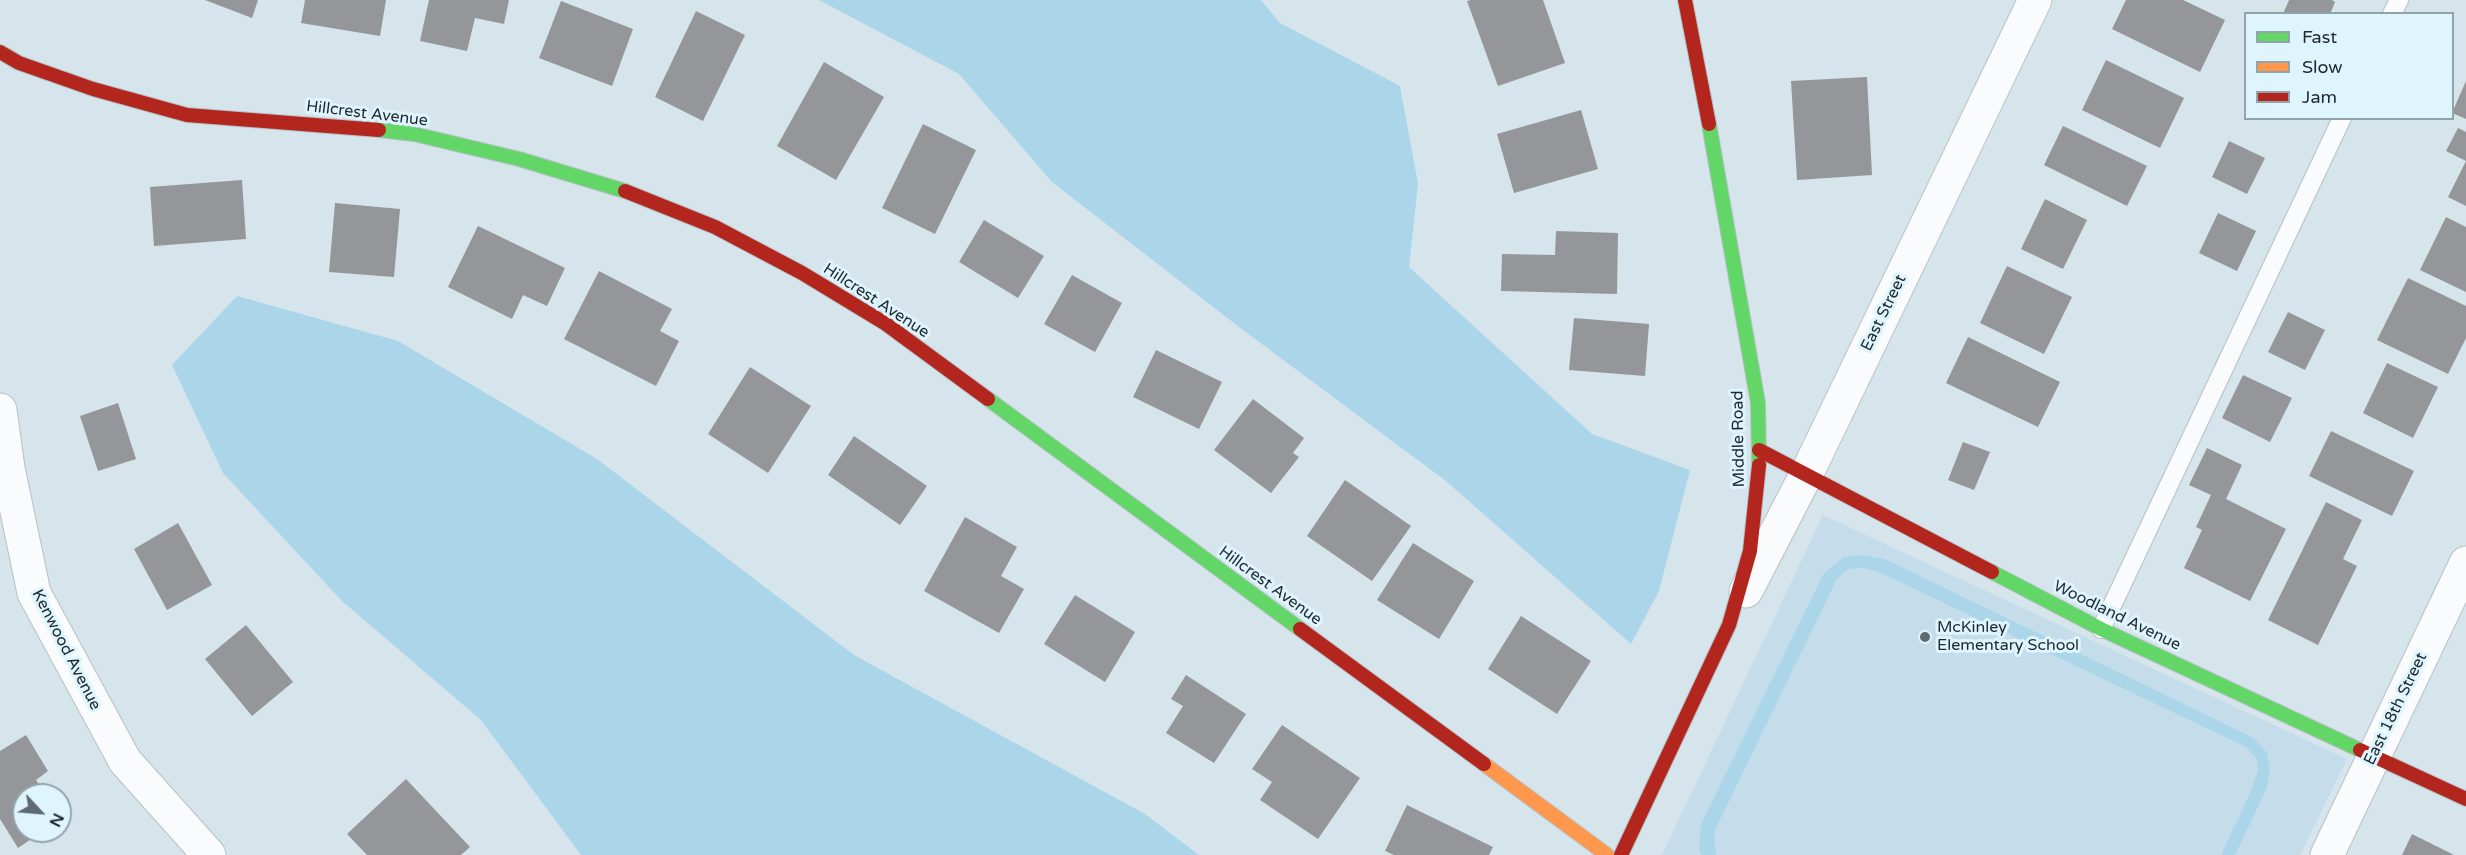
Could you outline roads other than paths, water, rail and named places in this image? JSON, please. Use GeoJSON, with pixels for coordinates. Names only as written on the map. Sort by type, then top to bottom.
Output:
{"type":"FeatureCollection","features":[{"type":"Feature","properties":{"kind":"street","name":"Middle Road"},"geometry":{"type":"LineString","coordinates":[[1620,855],[1729,625],[1750,551],[1760,472],[1758,403],[1730,236],[1684,0]]}},
{"type":"Feature","properties":{"kind":"street","name":"East Street"},"geometry":{"type":"LineString","coordinates":[[1729,625],[1807,473],[2035,0]]}},
{"type":"Feature","properties":{"kind":"street","name":"Hillcrest Avenue"},"geometry":{"type":"LineString","coordinates":[[0,52],[19,63],[93,89],[187,115],[295,122],[414,134],[519,159],[618,188],[715,227],[802,273],[886,324],[1607,855]]}},
{"type":"Feature","properties":{"kind":"street","name":"Kenwood Avenue"},"geometry":{"type":"LineString","coordinates":[[0,410],[8,468],[34,593],[125,761],[209,855]]}},
{"type":"Feature","properties":{"kind":"street","name":"Woodland Avenue"},"geometry":{"type":"LineString","coordinates":[[1759,450],[1807,473],[2101,629],[2466,799]]}},
{"type":"Feature","properties":{"kind":"street","name":"East 18th Street"},"geometry":{"type":"LineString","coordinates":[[2327,855],[2466,563]]}},
{"type":"Feature","properties":{"kind":"lane"},"geometry":{"type":"LineString","coordinates":[[2101,629],[2342,120]]}},
{"type":"Feature","properties":{"kind":"place","name":"McKinley Elementary School"},"geometry":{"type":"Point","coordinates":[1925,637]}}]}
